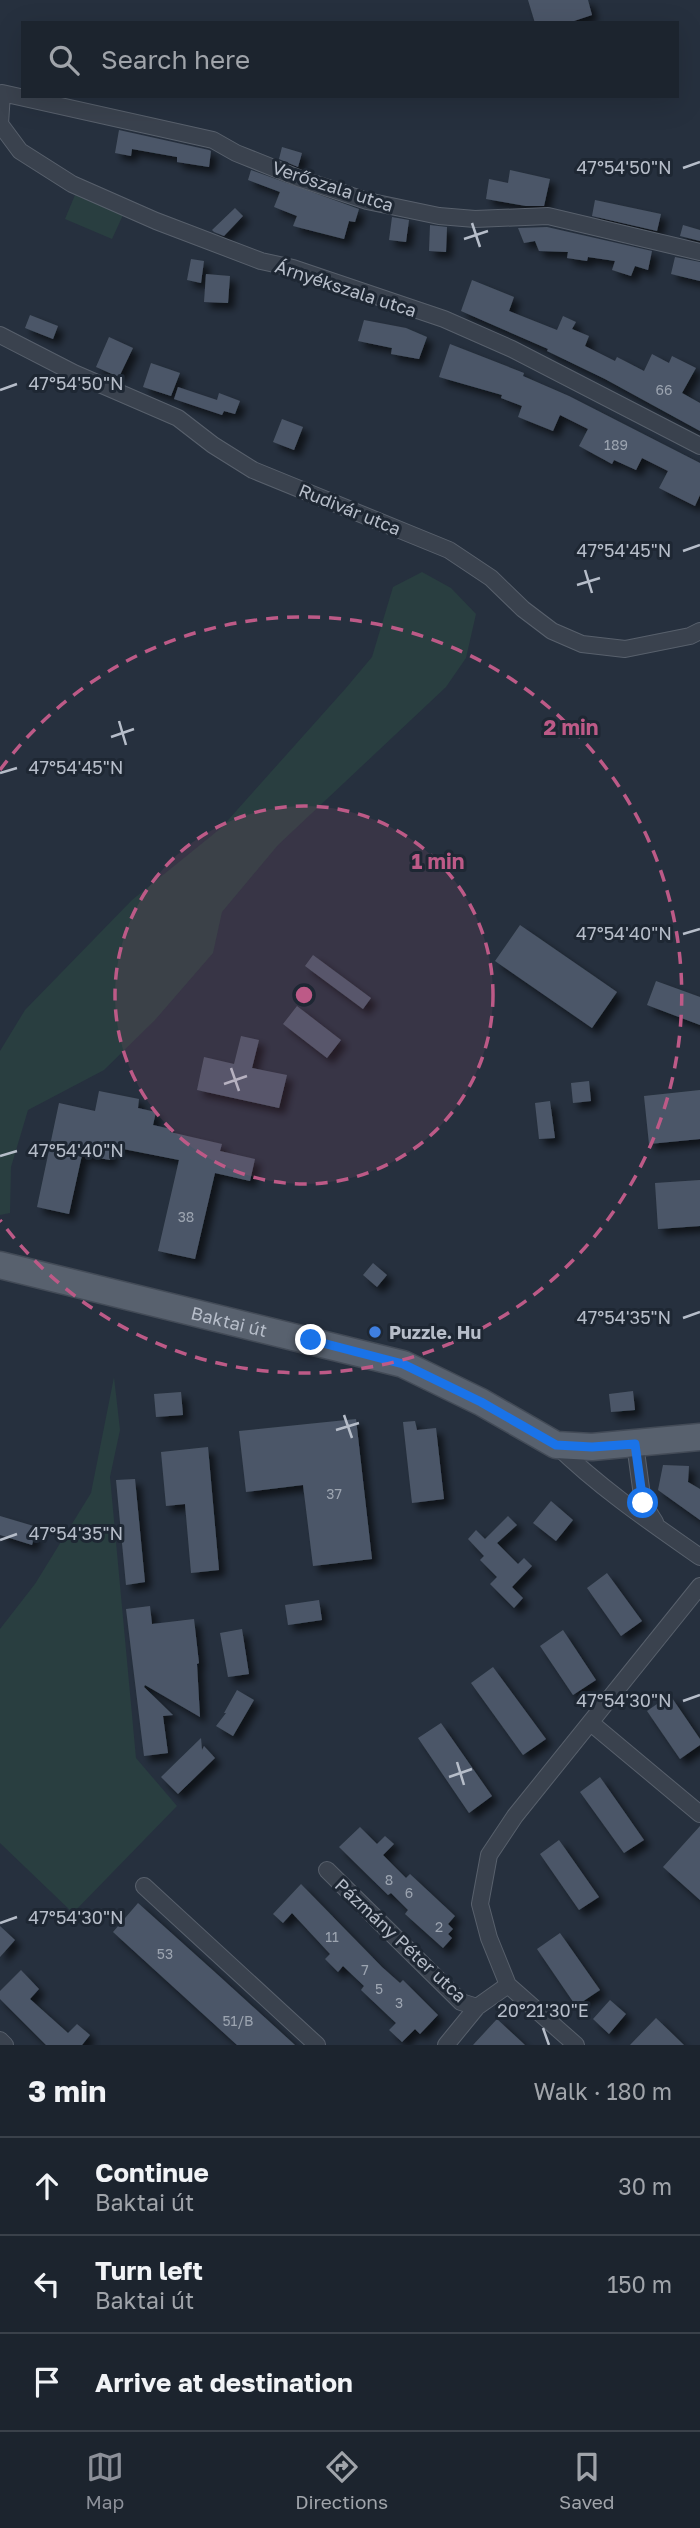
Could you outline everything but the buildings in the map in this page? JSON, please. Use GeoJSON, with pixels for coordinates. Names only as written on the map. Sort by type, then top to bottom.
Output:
{"type":"FeatureCollection","features":[{"type":"Feature","properties":{"kind":"main road","name":"Baktai út"},"geometry":{"type":"LineString","coordinates":[[0,1265],[403,1364],[481,1402],[556,1445],[592,1447],[700,1437]]}},
{"type":"Feature","properties":{"kind":"street","name":"Verőszala utca"},"geometry":{"type":"LineString","coordinates":[[1,124],[2,93],[21,97]]}},
{"type":"Feature","properties":{"kind":"street","name":"Verőszala utca"},"geometry":{"type":"LineString","coordinates":[[24,98],[213,141],[300,178],[367,201],[439,216],[475,219],[548,216],[700,252]]}},
{"type":"Feature","properties":{"kind":"street","name":"Árnyékszala utca"},"geometry":{"type":"LineString","coordinates":[[1,124],[20,151],[72,184],[261,261],[293,268],[444,319],[512,349],[700,446]]}},
{"type":"Feature","properties":{"kind":"street","name":"Rudivár utca"},"geometry":{"type":"LineString","coordinates":[[0,335],[74,373],[178,418],[213,445],[253,470],[449,550],[491,578],[523,609],[552,631],[582,644],[625,649],[690,636],[700,631]]}},
{"type":"Feature","properties":{"kind":"street"},"geometry":{"type":"LineString","coordinates":[[635,1444],[643,1503],[658,1527]]}},
{"type":"Feature","properties":{"kind":"street"},"geometry":{"type":"LineString","coordinates":[[556,1445],[625,1505],[700,1557]]}},
{"type":"Feature","properties":{"kind":"street"},"geometry":{"type":"LineString","coordinates":[[576,2045],[508,1985],[489,1938],[480,1904],[489,1855],[515,1816],[700,1586]]}},
{"type":"Feature","properties":{"kind":"street"},"geometry":{"type":"LineString","coordinates":[[591,1723],[700,1814]]}},
{"type":"Feature","properties":{"kind":"street","name":"Pázmány Péter utca"},"geometry":{"type":"LineString","coordinates":[[327,1870],[461,2002],[477,2007]]}},
{"type":"Feature","properties":{"kind":"street"},"geometry":{"type":"LineString","coordinates":[[144,1886],[317,2045]]}},
{"type":"Feature","properties":{"kind":"street"},"geometry":{"type":"LineString","coordinates":[[446,2045],[477,2007],[508,1985]]}},
{"type":"Feature","properties":{"kind":"street"},"geometry":{"type":"LineString","coordinates":[[0,2040],[5,2045]]}},
{"type":"Feature","properties":{"kind":"green space"},"geometry":{"type":"Polygon","coordinates":[[[75,195],[123,215],[112,239],[65,219],[75,195]]]}},
{"type":"Feature","properties":{"kind":"green space"},"geometry":{"type":"Polygon","coordinates":[[[422,572],[451,588],[476,614],[466,658],[446,687],[278,845],[222,912],[213,953],[155,1020],[104,1070],[28,1110],[11,1167],[10,1213],[0,1215],[0,1051],[25,1010],[132,900],[221,828],[372,657],[393,587],[422,572]]]}},
{"type":"Feature","properties":{"kind":"green space"},"geometry":{"type":"Polygon","coordinates":[[[114,1377],[120,1430],[110,1477],[136,1758],[177,1806],[73,1913],[0,1843],[0,1629],[35,1584],[91,1493],[114,1377]]]}},
{"type":"Feature","properties":{"kind":"place","name":"Puzzle. Hu"},"geometry":{"type":"Point","coordinates":[375,1332]}},
{"type":"Feature","properties":{"kind":"route"},"geometry":{"type":"LineString","coordinates":[[311,1340],[403,1364],[481,1402],[556,1445],[592,1447],[635,1444],[643,1503]]}}]}
